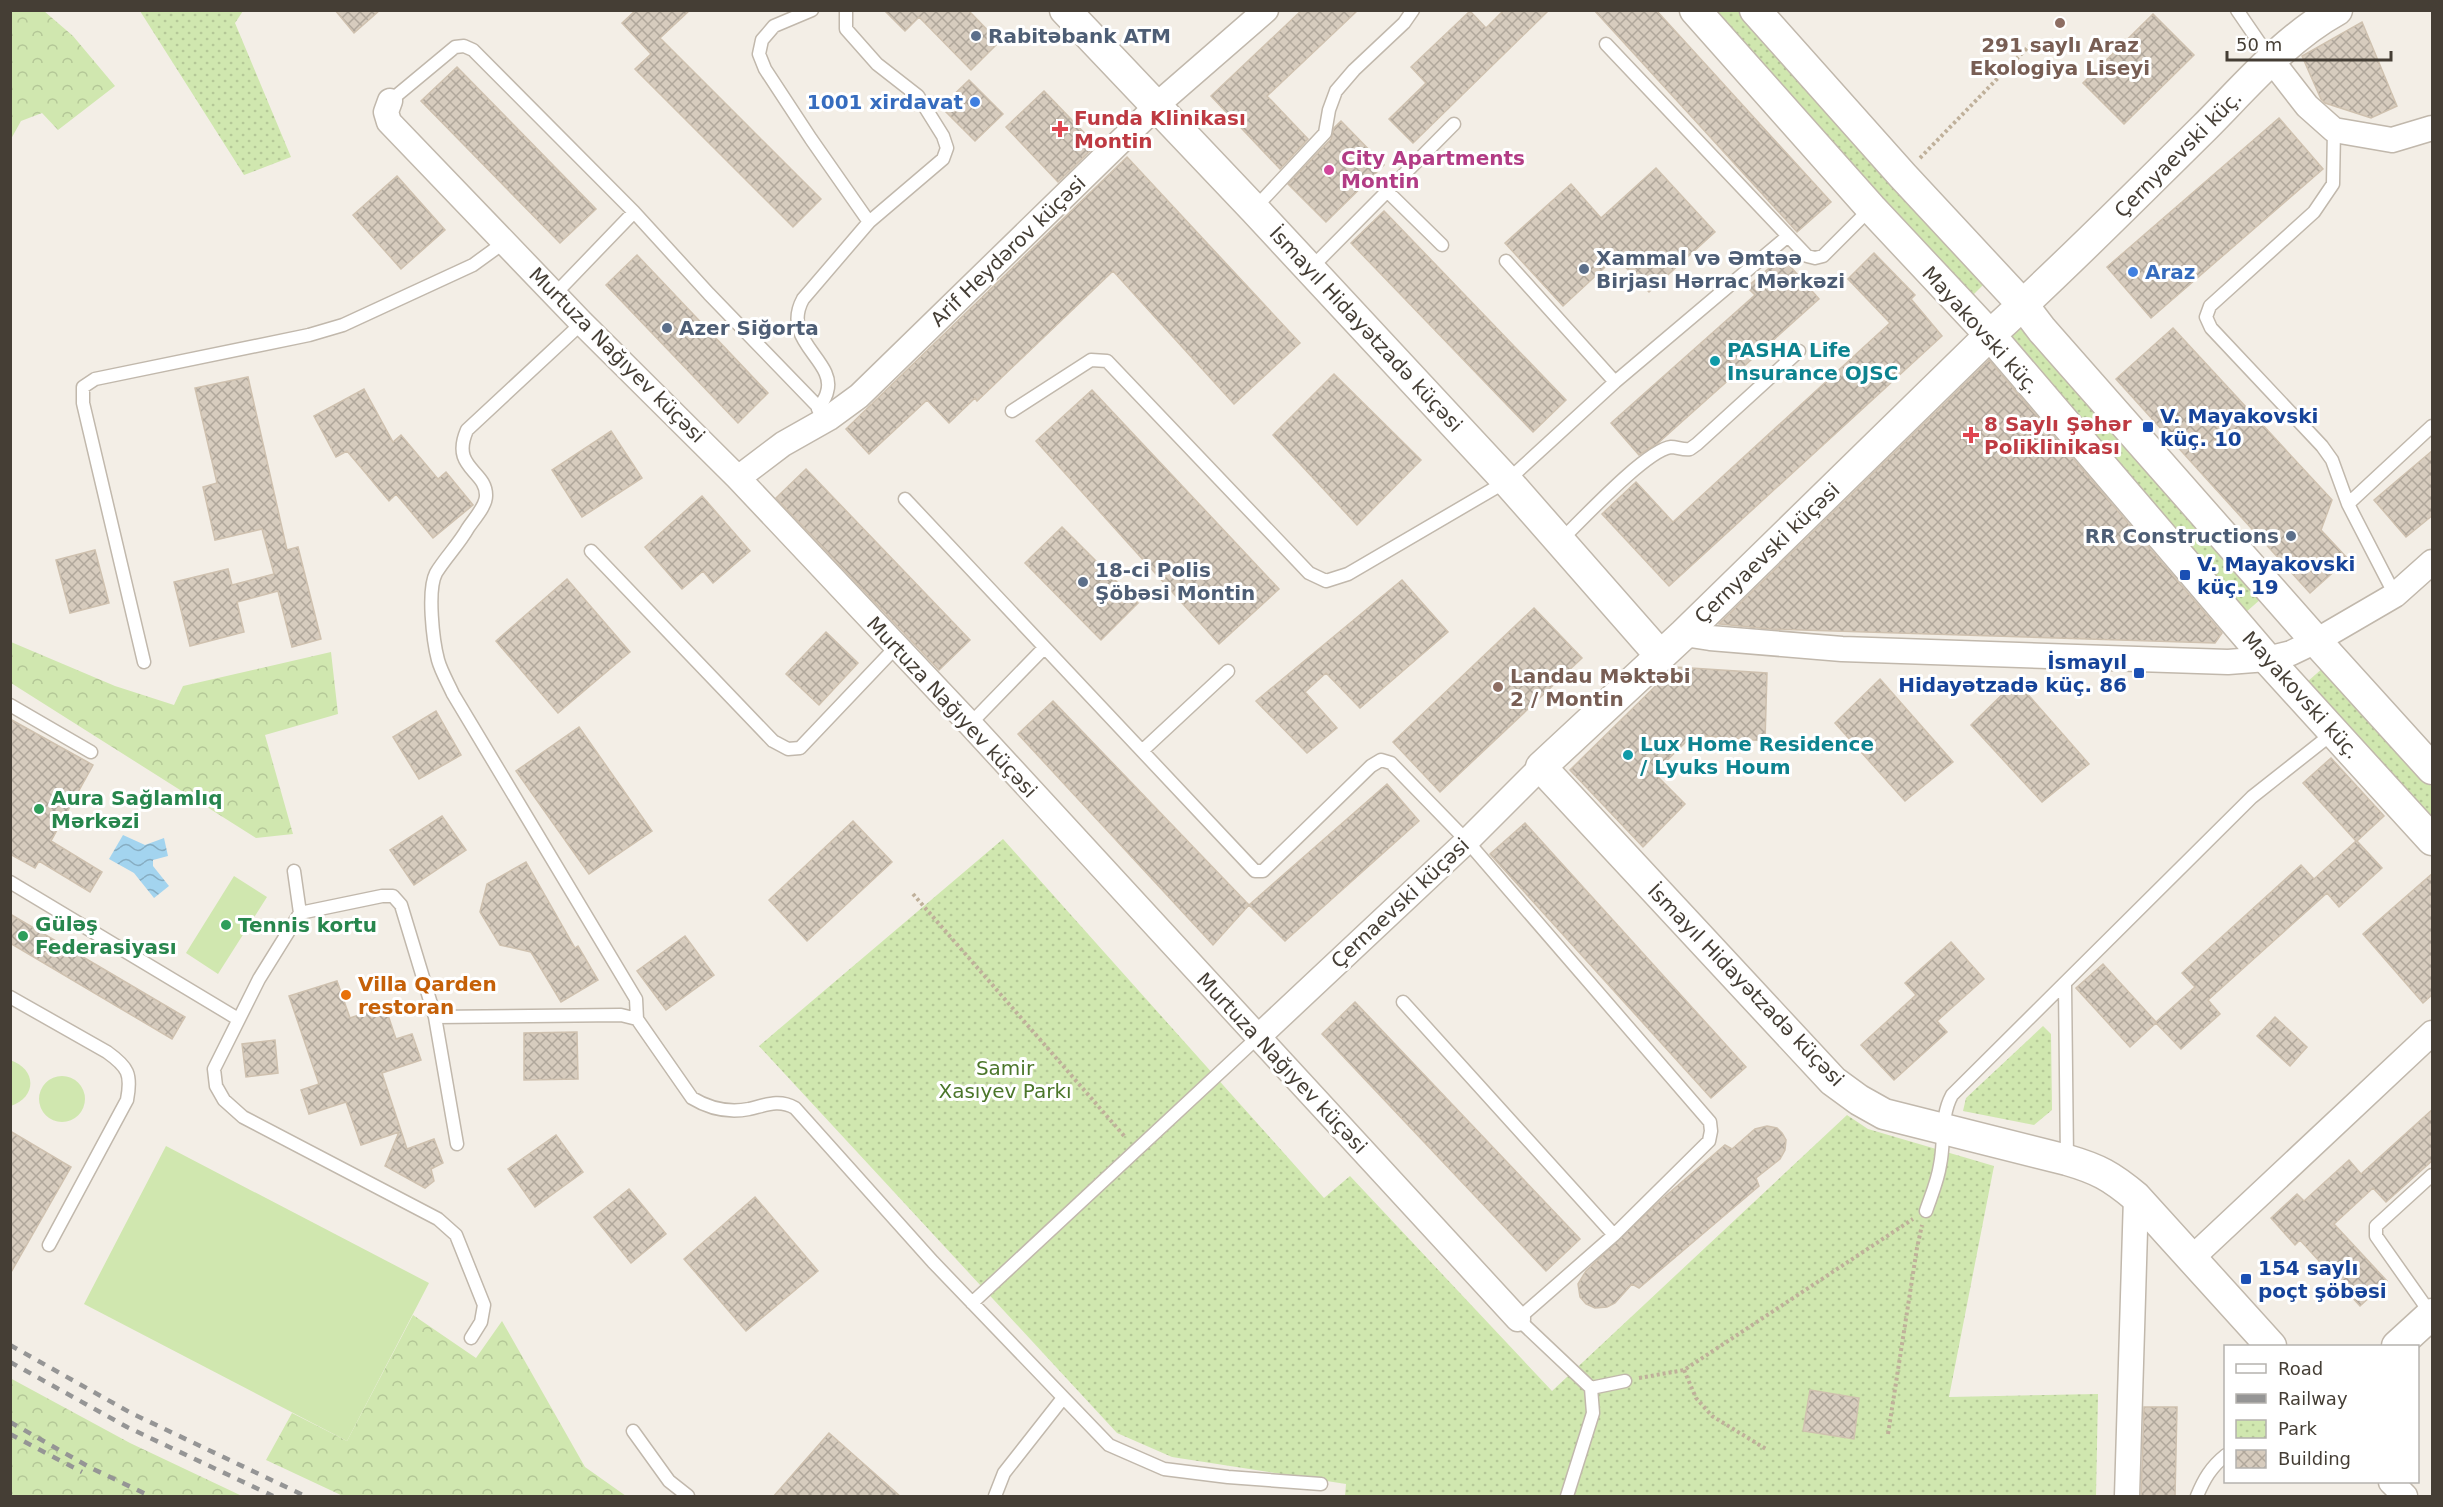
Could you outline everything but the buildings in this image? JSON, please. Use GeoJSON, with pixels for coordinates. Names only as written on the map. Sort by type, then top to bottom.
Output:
{"type":"FeatureCollection","features":[{"type":"Feature","properties":{"kind":"street","name":"İsmayıl Hidayətzadə küçəsi"},"geometry":{"type":"LineString","coordinates":[[1065,10],[1254,208],[1309,270],[1507,481],[1659,654]]}},
{"type":"Feature","properties":{"kind":"street","name":"Arif Heydərov küçəsi"},"geometry":{"type":"LineString","coordinates":[[738,478],[824,414],[859,396],[1157,106],[1266,10]]}},
{"type":"Feature","properties":{"kind":"street","name":"Mayakovski küç."},"geometry":{"type":"LineString","coordinates":[[1695,10],[1871,208],[1990,335],[2266,659],[2433,840]]}},
{"type":"Feature","properties":{"kind":"street"},"geometry":{"type":"LineString","coordinates":[[1755,10],[1903,176],[2023,305],[2042,330],[2316,641],[2433,769]]}},
{"type":"Feature","properties":{"kind":"street","name":"Çernyaevski küç."},"geometry":{"type":"LineString","coordinates":[[1990,335],[2272,61],[2315,22],[2337,10]]}},
{"type":"Feature","properties":{"kind":"street"},"geometry":{"type":"LineString","coordinates":[[2272,61],[2307,106],[2334,130],[2392,140],[2433,128]]}},
{"type":"Feature","properties":{"kind":"street","name":"Murtuza Nağıyev küçəsi"},"geometry":{"type":"LineString","coordinates":[[390,101],[386,112],[389,122],[582,323],[738,478],[970,724],[1518,1319]]}},
{"type":"Feature","properties":{"kind":"street","name":"Çernyaevski küçəsi"},"geometry":{"type":"LineString","coordinates":[[1540,767],[1659,654],[1684,634],[1990,335]]}},
{"type":"Feature","properties":{"kind":"street"},"geometry":{"type":"LineString","coordinates":[[1684,634],[1842,649],[2228,662],[2266,659],[2291,653],[2316,641],[2395,595],[2433,562]]}},
{"type":"Feature","properties":{"kind":"street","name":"İsmayıl Hidayətzadə küçəsi"},"geometry":{"type":"LineString","coordinates":[[1540,767],[1833,1081],[1859,1100],[1884,1114],[2067,1160],[2112,1177],[2136,1197],[2269,1345]]}},
{"type":"Feature","properties":{"kind":"street","name":"Çernaevski küçəsi"},"geometry":{"type":"LineString","coordinates":[[1258,1037],[1467,841],[1540,767]]}},
{"type":"Feature","properties":{"kind":"street"},"geometry":{"type":"LineString","coordinates":[[2192,1258],[2433,1033]]}},
{"type":"Feature","properties":{"kind":"street"},"geometry":{"type":"LineString","coordinates":[[2127,1497],[2136,1197]]}},
{"type":"Feature","properties":{"kind":"street"},"geometry":{"type":"LineString","coordinates":[[2399,1345],[2432,1315]]}},
{"type":"Feature","properties":{"kind":"lane"},"geometry":{"type":"LineString","coordinates":[[812,10],[774,26],[762,40],[759,54],[765,69],[811,140],[869,222]]}},
{"type":"Feature","properties":{"kind":"lane"},"geometry":{"type":"LineString","coordinates":[[824,414],[827,378],[796,324],[797,309],[869,222],[944,159],[947,148],[943,135],[918,96],[877,64],[846,29],[846,10]]}},
{"type":"Feature","properties":{"kind":"lane"},"geometry":{"type":"LineString","coordinates":[[1254,208],[1324,133],[1336,91],[1354,70],[1404,23],[1413,10]]}},
{"type":"Feature","properties":{"kind":"lane"},"geometry":{"type":"LineString","coordinates":[[2237,10],[2272,61]]}},
{"type":"Feature","properties":{"kind":"lane"},"geometry":{"type":"LineString","coordinates":[[1605,44],[1807,256],[1815,258],[1823,256],[1871,208]]}},
{"type":"Feature","properties":{"kind":"lane"},"geometry":{"type":"LineString","coordinates":[[390,101],[455,47],[464,46],[473,50],[633,212],[824,414]]}},
{"type":"Feature","properties":{"kind":"lane"},"geometry":{"type":"LineString","coordinates":[[1309,270],[1454,124]]}},
{"type":"Feature","properties":{"kind":"lane"},"geometry":{"type":"LineString","coordinates":[[2334,130],[2333,184],[2314,212],[2210,306],[2205,318],[2211,328],[2322,446],[2332,460],[2348,504],[2395,595]]}},
{"type":"Feature","properties":{"kind":"lane"},"geometry":{"type":"LineString","coordinates":[[1388,192],[1442,245]]}},
{"type":"Feature","properties":{"kind":"lane"},"geometry":{"type":"LineString","coordinates":[[555,294],[633,212]]}},
{"type":"Feature","properties":{"kind":"lane"},"geometry":{"type":"LineString","coordinates":[[1012,411],[1091,360],[1107,361],[1309,573],[1326,581],[1348,574],[1507,481],[1615,382],[1788,236]]}},
{"type":"Feature","properties":{"kind":"lane"},"geometry":{"type":"LineString","coordinates":[[144,662],[84,403],[83,387],[95,379],[309,335],[342,325],[473,265],[506,242]]}},
{"type":"Feature","properties":{"kind":"lane"},"geometry":{"type":"LineString","coordinates":[[1506,261],[1615,382]]}},
{"type":"Feature","properties":{"kind":"lane"},"geometry":{"type":"LineString","coordinates":[[582,323],[466,430],[461,442],[463,457],[485,488],[485,501],[456,547],[436,573],[430,597],[438,660],[453,694],[636,999],[637,1019],[693,1098],[706,1106],[718,1109],[746,1109],[785,1102],[795,1108],[972,1304],[1109,1445],[1164,1469],[1228,1477],[1321,1484]]}},
{"type":"Feature","properties":{"kind":"lane"},"geometry":{"type":"LineString","coordinates":[[1560,542],[1632,470],[1663,450],[1672,447],[1690,449],[1799,351]]}},
{"type":"Feature","properties":{"kind":"lane"},"geometry":{"type":"LineString","coordinates":[[2348,504],[2433,426]]}},
{"type":"Feature","properties":{"kind":"lane"},"geometry":{"type":"LineString","coordinates":[[905,499],[1255,871],[1263,871],[1371,766],[1382,760],[1391,763],[1467,841],[1710,1122],[1712,1131],[1709,1141],[1614,1235],[1518,1319],[1591,1388],[1593,1413],[1567,1497]]}},
{"type":"Feature","properties":{"kind":"lane"},"geometry":{"type":"LineString","coordinates":[[591,551],[774,741],[788,749],[800,748],[896,647]]}},
{"type":"Feature","properties":{"kind":"lane"},"geometry":{"type":"LineString","coordinates":[[970,724],[1044,648]]}},
{"type":"Feature","properties":{"kind":"lane"},"geometry":{"type":"LineString","coordinates":[[1142,751],[1228,670]]}},
{"type":"Feature","properties":{"kind":"lane"},"geometry":{"type":"LineString","coordinates":[[10,705],[91,752]]}},
{"type":"Feature","properties":{"kind":"lane"},"geometry":{"type":"LineString","coordinates":[[1926,1211],[1940,1166],[1943,1129],[1948,1103],[1952,1095],[2252,797],[2334,732]]}},
{"type":"Feature","properties":{"kind":"lane"},"geometry":{"type":"LineString","coordinates":[[294,871],[300,913],[238,1019],[213,1069],[216,1086],[224,1100],[243,1117],[438,1220],[456,1235],[483,1305],[481,1322],[471,1338]]}},
{"type":"Feature","properties":{"kind":"lane"},"geometry":{"type":"LineString","coordinates":[[10,882],[238,1019]]}},
{"type":"Feature","properties":{"kind":"lane"},"geometry":{"type":"LineString","coordinates":[[300,913],[382,896],[393,896],[401,905],[435,1017],[458,1144]]}},
{"type":"Feature","properties":{"kind":"lane"},"geometry":{"type":"LineString","coordinates":[[2065,985],[2067,1160]]}},
{"type":"Feature","properties":{"kind":"lane"},"geometry":{"type":"LineString","coordinates":[[10,998],[121,1061],[128,1072],[130,1084],[127,1100],[49,1245]]}},
{"type":"Feature","properties":{"kind":"lane"},"geometry":{"type":"LineString","coordinates":[[1403,1002],[1614,1235]]}},
{"type":"Feature","properties":{"kind":"lane"},"geometry":{"type":"LineString","coordinates":[[435,1017],[621,1015],[637,1019]]}},
{"type":"Feature","properties":{"kind":"lane"},"geometry":{"type":"LineString","coordinates":[[972,1304],[1258,1037]]}},
{"type":"Feature","properties":{"kind":"lane"},"geometry":{"type":"LineString","coordinates":[[2432,1315],[2376,1236],[2376,1226],[2433,1175]]}},
{"type":"Feature","properties":{"kind":"lane"},"geometry":{"type":"LineString","coordinates":[[1591,1388],[1625,1381]]}},
{"type":"Feature","properties":{"kind":"lane"},"geometry":{"type":"LineString","coordinates":[[995,1497],[1004,1473],[1063,1398]]}},
{"type":"Feature","properties":{"kind":"lane"},"geometry":{"type":"LineString","coordinates":[[633,1431],[669,1481],[688,1497]]}},
{"type":"Feature","properties":{"kind":"lane"},"geometry":{"type":"LineString","coordinates":[[2197,1497],[2203,1480],[2212,1466],[2224,1457]]}},
{"type":"Feature","properties":{"kind":"path"},"geometry":{"type":"LineString","coordinates":[[1903,176],[2032,43]]}},
{"type":"Feature","properties":{"kind":"path"},"geometry":{"type":"LineString","coordinates":[[914,894],[1137,1151]]}},
{"type":"Feature","properties":{"kind":"path"},"geometry":{"type":"LineString","coordinates":[[1625,1381],[1684,1370],[1926,1211]]}},
{"type":"Feature","properties":{"kind":"path"},"geometry":{"type":"LineString","coordinates":[[1888,1434],[1917,1248],[1926,1211]]}},
{"type":"Feature","properties":{"kind":"path"},"geometry":{"type":"LineString","coordinates":[[1684,1370],[1696,1398],[1712,1416],[1766,1449]]}},
{"type":"Feature","properties":{"kind":"green space"},"geometry":{"type":"Polygon","coordinates":[[[11,10],[44,11],[73,36],[115,86],[58,130],[42,113],[21,121],[11,139],[11,10]]]}},
{"type":"Feature","properties":{"kind":"green space"},"geometry":{"type":"Polygon","coordinates":[[[140,11],[243,11],[235,23],[291,157],[244,175],[140,11]]]}},
{"type":"Feature","properties":{"kind":"green space"},"geometry":{"type":"Polygon","coordinates":[[[1710,11],[1741,11],[1984,284],[1968,300],[1710,11]]]}},
{"type":"Feature","properties":{"kind":"green space"},"geometry":{"type":"Polygon","coordinates":[[[2019,319],[2262,598],[2245,613],[2002,334],[2019,319]]]}},
{"type":"Feature","properties":{"kind":"green space"},"geometry":{"type":"Polygon","coordinates":[[[11,642],[115,686],[174,705],[183,686],[331,652],[338,714],[265,735],[293,834],[256,838],[11,683],[11,642]]]}},
{"type":"Feature","properties":{"kind":"green space"},"geometry":{"type":"Polygon","coordinates":[[[2324,667],[2432,787],[2432,821],[2307,682],[2324,667]]]}},
{"type":"Feature","properties":{"kind":"green space","name":"Samir Xasıyev Parkı"},"geometry":{"type":"Polygon","coordinates":[[[1003,839],[1324,1198],[1350,1176],[1552,1391],[1847,1115],[1868,1129],[1994,1166],[1949,1397],[2098,1394],[2096,1496],[1345,1496],[1346,1484],[1172,1457],[1117,1433],[759,1046],[1003,839]]]}},
{"type":"Feature","properties":{"kind":"green space","name":"Tennis kortu"},"geometry":{"type":"Polygon","coordinates":[[[234,876],[267,897],[218,974],[186,953],[234,876]]]}},
{"type":"Feature","properties":{"kind":"green space"},"geometry":{"type":"Polygon","coordinates":[[[2043,1026],[2051,1034],[2052,1110],[2034,1125],[1963,1111],[1966,1098],[2043,1026]]]}},
{"type":"Feature","properties":{"kind":"green space"},"geometry":{"type":"Polygon","coordinates":[[[10,1060],[25,1070],[30,1083],[26,1096],[11,1106],[10,1060]]]}},
{"type":"Feature","properties":{"kind":"green space"},"geometry":{"type":"Polygon","coordinates":[[[62,1076],[78,1083],[85,1099],[78,1115],[62,1122],[46,1115],[39,1099],[46,1083],[62,1076]]]}},
{"type":"Feature","properties":{"kind":"green space"},"geometry":{"type":"Polygon","coordinates":[[[166,1146],[429,1283],[347,1441],[84,1304],[166,1146]]]}},
{"type":"Feature","properties":{"kind":"green space"},"geometry":{"type":"Polygon","coordinates":[[[413,1315],[476,1358],[502,1321],[585,1467],[626,1496],[343,1496],[266,1460],[292,1413],[347,1441],[413,1315]]]}},
{"type":"Feature","properties":{"kind":"green space"},"geometry":{"type":"Polygon","coordinates":[[[10,1378],[130,1443],[242,1496],[11,1496],[10,1378]]]}},
{"type":"Feature","properties":{"kind":"water"},"geometry":{"type":"Polygon","coordinates":[[[123,835],[145,845],[164,838],[168,856],[153,860],[153,866],[169,886],[154,898],[134,873],[109,859],[123,835]]]}},
{"type":"Feature","properties":{"kind":"railway"},"geometry":{"type":"LineString","coordinates":[[10,1345],[131,1413],[305,1496]]}},
{"type":"Feature","properties":{"kind":"railway"},"geometry":{"type":"LineString","coordinates":[[10,1362],[127,1427],[273,1496]]}},
{"type":"Feature","properties":{"kind":"railway"},"geometry":{"type":"LineString","coordinates":[[10,1422],[91,1468],[150,1496]]}},
{"type":"Feature","properties":{"kind":"railway"},"geometry":{"type":"LineString","coordinates":[[10,1434],[82,1472]]}},
{"type":"Feature","properties":{"kind":"place","name":"291 saylı Araz Ekologiya Liseyi"},"geometry":{"type":"Point","coordinates":[2060,23]}},
{"type":"Feature","properties":{"kind":"place","name":"Rabitəbank ATM"},"geometry":{"type":"Point","coordinates":[976,36]}},
{"type":"Feature","properties":{"kind":"place","name":"1001 xirdavat"},"geometry":{"type":"Point","coordinates":[975,102]}},
{"type":"Feature","properties":{"kind":"place","name":"Funda Klinikası Montin"},"geometry":{"type":"Point","coordinates":[1060,129]}},
{"type":"Feature","properties":{"kind":"place","name":"City Apartments Montin"},"geometry":{"type":"Point","coordinates":[1329,170]}},
{"type":"Feature","properties":{"kind":"place","name":"Xammal və Əmtəə Birjası Hərrac Mərkəzi"},"geometry":{"type":"Point","coordinates":[1584,269]}},
{"type":"Feature","properties":{"kind":"place","name":"Araz"},"geometry":{"type":"Point","coordinates":[2133,272]}},
{"type":"Feature","properties":{"kind":"place","name":"Azer Siğorta"},"geometry":{"type":"Point","coordinates":[667,328]}},
{"type":"Feature","properties":{"kind":"place","name":"PASHA Life Insurance OJSC"},"geometry":{"type":"Point","coordinates":[1715,361]}},
{"type":"Feature","properties":{"kind":"place","name":"V. Mayakovski küç. 10"},"geometry":{"type":"Point","coordinates":[2148,427]}},
{"type":"Feature","properties":{"kind":"place","name":"8 Saylı Şəhər Poliklinikası"},"geometry":{"type":"Point","coordinates":[1971,435]}},
{"type":"Feature","properties":{"kind":"place","name":"RR Constructions"},"geometry":{"type":"Point","coordinates":[2291,536]}},
{"type":"Feature","properties":{"kind":"place","name":"V. Mayakovski küç. 19"},"geometry":{"type":"Point","coordinates":[2185,575]}},
{"type":"Feature","properties":{"kind":"place","name":"18-ci Polis Şöbəsi Montin"},"geometry":{"type":"Point","coordinates":[1083,582]}},
{"type":"Feature","properties":{"kind":"place","name":"İsmayıl Hidayətzadə küç. 86"},"geometry":{"type":"Point","coordinates":[2139,673]}},
{"type":"Feature","properties":{"kind":"place","name":"Landau Məktəbi 2 / Montin"},"geometry":{"type":"Point","coordinates":[1498,687]}},
{"type":"Feature","properties":{"kind":"place","name":"Lux Home Residence / Lyuks Houm"},"geometry":{"type":"Point","coordinates":[1628,755]}},
{"type":"Feature","properties":{"kind":"place","name":"Aura Sağlamlıq Mərkəzi"},"geometry":{"type":"Point","coordinates":[39,809]}},
{"type":"Feature","properties":{"kind":"place","name":"Tennis kortu"},"geometry":{"type":"Point","coordinates":[226,925]}},
{"type":"Feature","properties":{"kind":"place","name":"Güləş Federasiyası"},"geometry":{"type":"Point","coordinates":[23,936]}},
{"type":"Feature","properties":{"kind":"place","name":"Villa Qarden restoran"},"geometry":{"type":"Point","coordinates":[346,995]}},
{"type":"Feature","properties":{"kind":"place","name":"154 saylı poçt şöbəsi"},"geometry":{"type":"Point","coordinates":[2246,1279]}}]}
